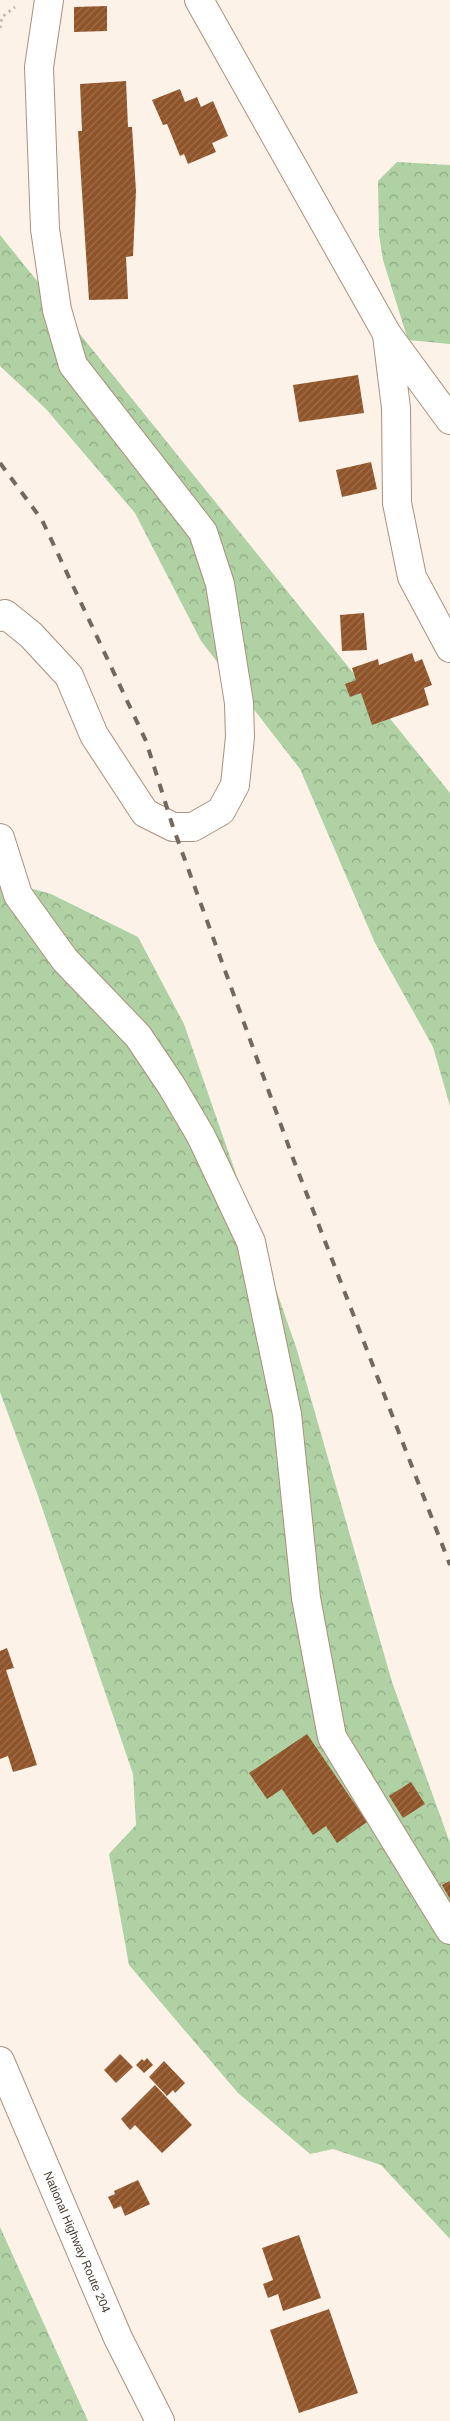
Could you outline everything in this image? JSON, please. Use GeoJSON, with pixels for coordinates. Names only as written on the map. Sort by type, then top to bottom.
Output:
{"type":"FeatureCollection","features":[{"type":"Feature","properties":{"kind":"main road"},"geometry":{"type":"LineString","coordinates":[[0,618],[5,614],[31,635],[69,676],[94,735],[145,813],[173,827],[193,827],[221,811],[236,785],[240,737],[239,703],[220,584],[203,532],[74,365],[56,310],[45,229],[39,67],[49,0]]}},
{"type":"Feature","properties":{"kind":"main road"},"geometry":{"type":"LineString","coordinates":[[199,0],[387,334],[450,420]]}},
{"type":"Feature","properties":{"kind":"main road"},"geometry":{"type":"LineString","coordinates":[[387,334],[396,408],[397,503],[412,577],[450,648]]}},
{"type":"Feature","properties":{"kind":"main road"},"geometry":{"type":"LineString","coordinates":[[0,838],[18,896],[64,960],[138,1036],[171,1085],[200,1136],[251,1242],[287,1414],[306,1598],[332,1737],[450,1930]]}},
{"type":"Feature","properties":{"kind":"main road","name":"National Highway Route 204"},"geometry":{"type":"LineString","coordinates":[[0,2061],[118,2338],[160,2421]]}},
{"type":"Feature","properties":{"kind":"path"},"geometry":{"type":"LineString","coordinates":[[0,28],[2,17],[22,4]]}},
{"type":"Feature","properties":{"kind":"green space"},"geometry":{"type":"Polygon","coordinates":[[[397,162],[450,165],[450,344],[408,340],[383,260],[379,235],[378,181],[397,162]]]}},
{"type":"Feature","properties":{"kind":"green space"},"geometry":{"type":"Polygon","coordinates":[[[0,235],[450,793],[450,1106],[433,1047],[375,943],[300,769],[201,641],[135,513],[46,409],[0,366],[0,235]]]}},
{"type":"Feature","properties":{"kind":"green space"},"geometry":{"type":"Polygon","coordinates":[[[0,880],[51,894],[138,937],[184,1024],[297,1350],[392,1682],[450,1843],[450,2239],[381,2165],[333,2149],[310,2154],[238,2093],[129,1965],[109,1854],[136,1825],[133,1774],[36,1490],[0,1392],[0,880]]]}},
{"type":"Feature","properties":{"kind":"green space"},"geometry":{"type":"Polygon","coordinates":[[[0,2227],[88,2421],[0,2421],[0,2227]]]}},
{"type":"Feature","properties":{"kind":"building"},"geometry":{"type":"Polygon","coordinates":[[[107,6],[107,31],[74,32],[74,7],[107,6]]]}},
{"type":"Feature","properties":{"kind":"building"},"geometry":{"type":"Polygon","coordinates":[[[126,81],[128,127],[132,127],[136,191],[133,256],[126,257],[128,299],[89,300],[78,131],[82,131],[80,84],[126,81]]]}},
{"type":"Feature","properties":{"kind":"building"},"geometry":{"type":"Polygon","coordinates":[[[180,89],[185,102],[197,97],[201,107],[213,101],[228,136],[212,143],[216,152],[188,164],[184,154],[180,156],[167,124],[163,125],[152,100],[180,89]]]}},
{"type":"Feature","properties":{"kind":"building"},"geometry":{"type":"Polygon","coordinates":[[[358,375],[364,413],[299,422],[293,385],[358,375]]]}},
{"type":"Feature","properties":{"kind":"building"},"geometry":{"type":"Polygon","coordinates":[[[371,462],[377,489],[342,497],[336,470],[371,462]]]}},
{"type":"Feature","properties":{"kind":"building"},"geometry":{"type":"Polygon","coordinates":[[[364,613],[367,650],[342,651],[340,615],[364,613]]]}},
{"type":"Feature","properties":{"kind":"building"},"geometry":{"type":"Polygon","coordinates":[[[412,653],[415,662],[422,659],[432,685],[424,688],[429,705],[372,725],[361,693],[350,697],[345,684],[356,680],[352,668],[378,659],[379,665],[412,653]]]}},
{"type":"Feature","properties":{"kind":"building"},"geometry":{"type":"Polygon","coordinates":[[[7,1648],[14,1668],[6,1670],[37,1765],[13,1772],[8,1756],[0,1759],[0,1651],[7,1648]]]}},
{"type":"Feature","properties":{"kind":"building"},"geometry":{"type":"Polygon","coordinates":[[[307,1734],[367,1822],[337,1843],[326,1826],[313,1835],[282,1789],[267,1799],[249,1773],[307,1734]]]}},
{"type":"Feature","properties":{"kind":"building"},"geometry":{"type":"Polygon","coordinates":[[[411,1782],[425,1804],[403,1818],[389,1796],[411,1782]]]}},
{"type":"Feature","properties":{"kind":"building"},"geometry":{"type":"Polygon","coordinates":[[[450,1881],[450,1899],[442,1885],[450,1881]]]}},
{"type":"Feature","properties":{"kind":"building"},"geometry":{"type":"Polygon","coordinates":[[[120,2054],[133,2067],[116,2083],[104,2070],[120,2054]]]}},
{"type":"Feature","properties":{"kind":"building"},"geometry":{"type":"Polygon","coordinates":[[[147,2058],[153,2065],[144,2073],[136,2065],[142,2059],[144,2061],[147,2058]]]}},
{"type":"Feature","properties":{"kind":"building"},"geometry":{"type":"Polygon","coordinates":[[[164,2061],[185,2083],[175,2093],[173,2090],[167,2096],[149,2077],[164,2061]]]}},
{"type":"Feature","properties":{"kind":"building"},"geometry":{"type":"Polygon","coordinates":[[[155,2085],[192,2125],[162,2153],[135,2125],[130,2130],[121,2119],[155,2085]]]}},
{"type":"Feature","properties":{"kind":"building"},"geometry":{"type":"Polygon","coordinates":[[[138,2180],[150,2204],[125,2216],[121,2206],[114,2209],[108,2197],[115,2194],[114,2191],[138,2180]]]}},
{"type":"Feature","properties":{"kind":"building"},"geometry":{"type":"Polygon","coordinates":[[[299,2235],[321,2298],[283,2311],[278,2294],[268,2298],[263,2284],[273,2280],[262,2248],[299,2235]]]}},
{"type":"Feature","properties":{"kind":"building"},"geometry":{"type":"Polygon","coordinates":[[[329,2309],[358,2393],[299,2413],[270,2330],[329,2309]]]}},
{"type":"Feature","properties":{"kind":"railway"},"geometry":{"type":"LineString","coordinates":[[0,463],[42,520],[146,741],[173,827],[294,1161],[450,1565]]}}]}
